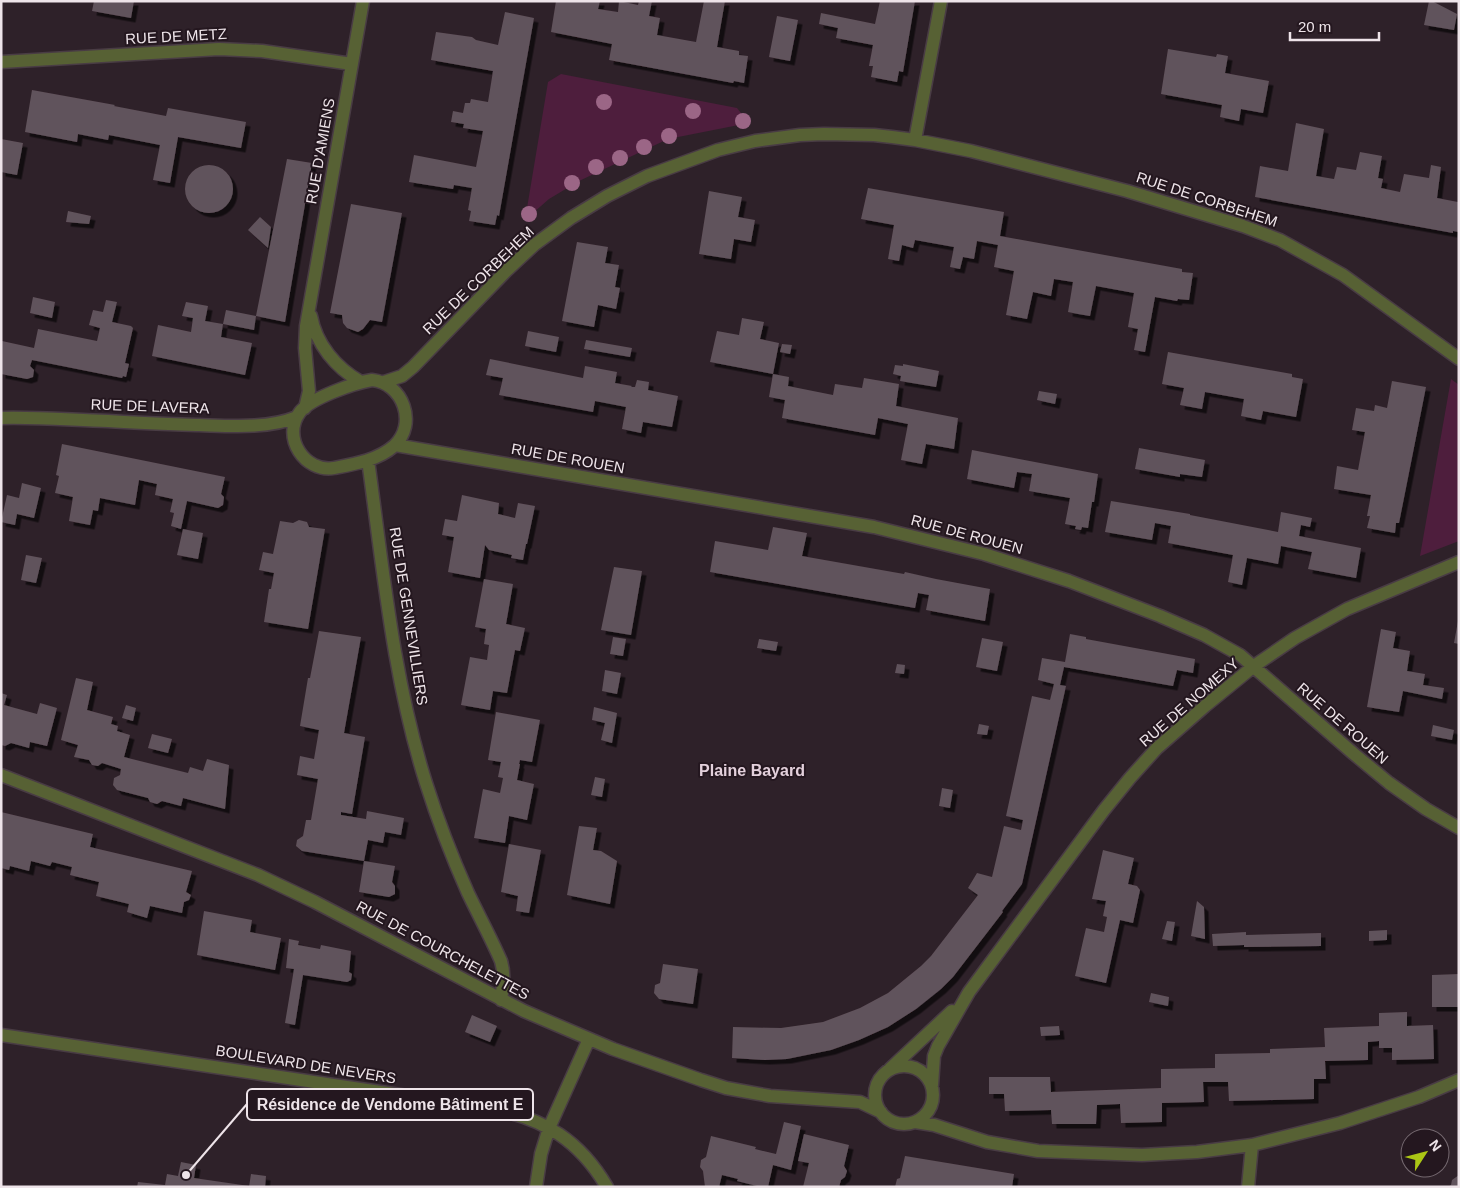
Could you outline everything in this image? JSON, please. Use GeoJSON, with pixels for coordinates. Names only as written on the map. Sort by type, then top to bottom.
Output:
{"type":"FeatureCollection","features":[{"type":"Feature","properties":{"kind":"street","name":"RUE D'AMIENS"},"geometry":{"type":"LineString","coordinates":[[301,412],[310,391],[305,348],[306,326],[363,1]]}},
{"type":"Feature","properties":{"kind":"street"},"geometry":{"type":"LineString","coordinates":[[915,140],[941,1]]}},
{"type":"Feature","properties":{"kind":"street","name":"RUE DE METZ"},"geometry":{"type":"LineString","coordinates":[[1,62],[226,49],[262,51],[352,64]]}},
{"type":"Feature","properties":{"kind":"street","name":"RUE DE CORBEHEM"},"geometry":{"type":"LineString","coordinates":[[384,382],[402,376],[413,367],[506,271],[534,245],[588,207],[648,176],[718,150],[755,141],[800,135],[874,135],[915,140],[1126,190],[1243,226],[1271,236],[1298,249],[1343,275],[1459,359]]}},
{"type":"Feature","properties":{"kind":"street","name":"RUE D'AMIENS"},"geometry":{"type":"LineString","coordinates":[[309,307],[315,332],[325,350],[345,372],[360,382]]}},
{"type":"Feature","properties":{"kind":"street"},"geometry":{"type":"LineString","coordinates":[[372,380],[384,382],[394,389],[402,402],[406,417],[405,430],[395,445],[377,457],[331,468],[318,468],[301,455],[295,444],[294,430],[301,412],[327,396],[360,382],[372,380]]}},
{"type":"Feature","properties":{"kind":"street","name":"RUE DE LAVERA"},"geometry":{"type":"LineString","coordinates":[[1,418],[223,425],[281,423],[301,412]]}},
{"type":"Feature","properties":{"kind":"street","name":"RUE DE ROUEN"},"geometry":{"type":"LineString","coordinates":[[395,445],[851,522],[960,547],[1069,581],[1160,616],[1225,646],[1240,655],[1389,783],[1426,809],[1459,828]]}},
{"type":"Feature","properties":{"kind":"street","name":"RUE DE GENNEVILLIERS"},"geometry":{"type":"LineString","coordinates":[[368,460],[396,658],[409,718],[426,782],[448,846],[504,970],[501,1000]]}},
{"type":"Feature","properties":{"kind":"street","name":"RUE DE NOMEXY"},"geometry":{"type":"LineString","coordinates":[[886,1072],[946,1017],[969,992],[1104,810],[1157,748],[1186,721],[1254,666],[1295,638],[1347,609],[1459,562]]}},
{"type":"Feature","properties":{"kind":"street","name":"RUE DE COURCHELETTES"},"geometry":{"type":"LineString","coordinates":[[1,775],[279,885],[501,1000],[589,1039],[726,1088],[770,1096],[860,1102],[881,1112]]}},
{"type":"Feature","properties":{"kind":"street","name":"RUE DE NOMEXY"},"geometry":{"type":"LineString","coordinates":[[932,1085],[933,1064],[938,1046],[969,992]]}},
{"type":"Feature","properties":{"kind":"street","name":"BOULEVARD DE NEVERS"},"geometry":{"type":"LineString","coordinates":[[1,1035],[494,1109],[526,1117],[548,1128],[578,1148],[591,1162],[607,1187]]}},
{"type":"Feature","properties":{"kind":"street"},"geometry":{"type":"LineString","coordinates":[[536,1187],[541,1154],[548,1128],[589,1039]]}},
{"type":"Feature","properties":{"kind":"street"},"geometry":{"type":"LineString","coordinates":[[899,1066],[912,1067],[924,1074],[932,1085],[934,1094],[931,1107],[927,1114],[915,1122],[898,1124],[890,1121],[881,1112],[875,1100],[878,1082],[886,1072],[899,1066]]}},
{"type":"Feature","properties":{"kind":"street"},"geometry":{"type":"LineString","coordinates":[[915,1122],[934,1125],[1001,1145],[1038,1151],[1142,1155],[1170,1154],[1252,1145],[1310,1132],[1419,1097],[1459,1080]]}},
{"type":"Feature","properties":{"kind":"street"},"geometry":{"type":"LineString","coordinates":[[1248,1187],[1252,1145]]}},
{"type":"Feature","properties":{"kind":"shaded area"},"geometry":{"type":"Polygon","coordinates":[[[561,74],[737,108],[749,123],[668,139],[579,181],[549,199],[525,220],[548,82],[561,74]]]}},
{"type":"Feature","properties":{"kind":"shaded area"},"geometry":{"type":"Polygon","coordinates":[[[1451,379],[1459,385],[1459,541],[1420,556],[1451,379]]]}},
{"type":"Feature","properties":{"kind":"building"},"geometry":{"type":"Polygon","coordinates":[[[94,1],[134,1],[131,18],[92,11],[94,1]]]}},
{"type":"Feature","properties":{"kind":"building"},"geometry":{"type":"Polygon","coordinates":[[[556,1],[600,1],[598,9],[618,12],[619,1],[638,5],[639,1],[652,1],[649,16],[660,18],[657,35],[696,42],[704,1],[725,1],[717,47],[739,51],[739,55],[748,56],[744,83],[734,81],[733,83],[609,60],[612,44],[551,32],[556,1]]]}},
{"type":"Feature","properties":{"kind":"building"},"geometry":{"type":"Polygon","coordinates":[[[880,1],[915,1],[903,72],[899,71],[897,82],[871,77],[873,66],[869,66],[873,45],[836,38],[838,28],[819,24],[821,13],[875,24],[880,1]]]}},
{"type":"Feature","properties":{"kind":"building"},"geometry":{"type":"Polygon","coordinates":[[[1429,1],[1457,14],[1454,30],[1424,25],[1429,1]]]}},
{"type":"Feature","properties":{"kind":"building"},"geometry":{"type":"Polygon","coordinates":[[[505,12],[534,18],[499,216],[497,215],[495,225],[469,221],[471,211],[468,210],[472,188],[454,185],[453,189],[409,182],[414,155],[476,167],[483,131],[463,128],[464,124],[451,122],[453,111],[463,113],[465,103],[470,103],[471,99],[488,102],[493,71],[431,60],[436,32],[472,37],[476,40],[498,45],[505,12]]]}},
{"type":"Feature","properties":{"kind":"building"},"geometry":{"type":"Polygon","coordinates":[[[777,16],[798,20],[790,61],[769,57],[777,16]]]}},
{"type":"Feature","properties":{"kind":"building"},"geometry":{"type":"Polygon","coordinates":[[[1168,49],[1216,57],[1217,54],[1228,56],[1225,73],[1269,81],[1263,113],[1241,109],[1239,121],[1220,117],[1222,105],[1161,94],[1168,49]]]}},
{"type":"Feature","properties":{"kind":"building"},"geometry":{"type":"Polygon","coordinates":[[[32,90],[166,116],[168,108],[246,122],[241,148],[178,137],[170,183],[153,180],[160,145],[109,135],[108,140],[78,134],[77,142],[25,132],[32,90]]]}},
{"type":"Feature","properties":{"kind":"building"},"geometry":{"type":"Polygon","coordinates":[[[1296,123],[1324,129],[1316,176],[1334,179],[1337,167],[1356,170],[1360,152],[1382,156],[1378,178],[1383,179],[1381,188],[1400,192],[1404,174],[1429,178],[1431,165],[1441,167],[1437,198],[1458,202],[1459,232],[1453,231],[1453,233],[1255,197],[1260,166],[1288,171],[1296,123]]]}},
{"type":"Feature","properties":{"kind":"building"},"geometry":{"type":"Polygon","coordinates":[[[1,139],[23,143],[17,175],[1,172],[1,139]]]}},
{"type":"Feature","properties":{"kind":"building"},"geometry":{"type":"Polygon","coordinates":[[[287,159],[312,163],[285,322],[256,316],[287,159]]]}},
{"type":"Feature","properties":{"kind":"building"},"geometry":{"type":"Polygon","coordinates":[[[209,165],[218,167],[226,172],[231,180],[233,189],[231,198],[226,206],[218,211],[209,213],[200,211],[192,206],[187,198],[185,189],[187,180],[192,172],[200,167],[209,165]]]}},
{"type":"Feature","properties":{"kind":"building"},"geometry":{"type":"Polygon","coordinates":[[[868,188],[1004,212],[1000,236],[1182,269],[1182,272],[1193,273],[1189,300],[1178,299],[1177,301],[1155,297],[1145,352],[1134,350],[1138,329],[1128,327],[1134,293],[1096,286],[1090,316],[1078,314],[1068,312],[1073,282],[1054,279],[1051,296],[1033,292],[1027,319],[1006,315],[1014,271],[994,267],[998,245],[977,241],[974,259],[963,257],[960,269],[950,267],[954,247],[915,240],[913,248],[902,245],[899,261],[888,259],[894,225],[861,219],[868,188]]]}},
{"type":"Feature","properties":{"kind":"building"},"geometry":{"type":"Polygon","coordinates":[[[709,191],[742,197],[738,217],[755,220],[751,242],[734,239],[731,259],[699,254],[709,191]]]}},
{"type":"Feature","properties":{"kind":"building"},"geometry":{"type":"Polygon","coordinates":[[[351,204],[402,213],[382,322],[370,320],[358,332],[347,328],[343,323],[342,315],[330,313],[351,204]]]}},
{"type":"Feature","properties":{"kind":"building"},"geometry":{"type":"Polygon","coordinates":[[[68,211],[91,216],[89,224],[66,222],[68,211]]]}},
{"type":"Feature","properties":{"kind":"building"},"geometry":{"type":"Polygon","coordinates":[[[260,217],[271,227],[268,248],[248,230],[260,217]]]}},
{"type":"Feature","properties":{"kind":"building"},"geometry":{"type":"Polygon","coordinates":[[[577,242],[608,247],[605,263],[619,265],[615,287],[620,288],[616,309],[598,305],[594,327],[562,321],[577,242]]]}},
{"type":"Feature","properties":{"kind":"building"},"geometry":{"type":"Polygon","coordinates":[[[33,297],[55,302],[52,318],[30,313],[33,297]]]}},
{"type":"Feature","properties":{"kind":"building"},"geometry":{"type":"Polygon","coordinates":[[[106,300],[117,302],[112,322],[133,328],[125,363],[129,364],[126,377],[123,376],[122,378],[32,360],[30,366],[34,370],[33,377],[27,379],[1,374],[2,341],[34,348],[38,329],[97,341],[100,328],[89,325],[93,310],[103,312],[106,300]]]}},
{"type":"Feature","properties":{"kind":"building"},"geometry":{"type":"Polygon","coordinates":[[[186,302],[208,306],[205,321],[223,324],[221,337],[252,343],[245,375],[152,356],[158,325],[191,332],[193,318],[182,316],[186,302]]]}},
{"type":"Feature","properties":{"kind":"building"},"geometry":{"type":"Polygon","coordinates":[[[226,310],[256,316],[254,330],[223,324],[226,310]]]}},
{"type":"Feature","properties":{"kind":"building"},"geometry":{"type":"Polygon","coordinates":[[[742,318],[764,322],[760,339],[779,343],[773,374],[710,362],[717,331],[739,335],[742,318]]]}},
{"type":"Feature","properties":{"kind":"building"},"geometry":{"type":"Polygon","coordinates":[[[528,331],[559,337],[556,352],[525,346],[528,331]]]}},
{"type":"Feature","properties":{"kind":"building"},"geometry":{"type":"Polygon","coordinates":[[[586,340],[632,348],[630,357],[584,349],[586,340]]]}},
{"type":"Feature","properties":{"kind":"building"},"geometry":{"type":"Polygon","coordinates":[[[782,344],[792,345],[790,354],[780,352],[782,344]]]}},
{"type":"Feature","properties":{"kind":"building"},"geometry":{"type":"Polygon","coordinates":[[[1168,352],[1292,374],[1292,377],[1303,379],[1296,417],[1263,411],[1261,420],[1241,416],[1244,399],[1205,392],[1202,409],[1180,405],[1184,388],[1162,384],[1168,352]]]}},
{"type":"Feature","properties":{"kind":"building"},"geometry":{"type":"Polygon","coordinates":[[[490,359],[583,378],[585,366],[617,372],[615,383],[631,387],[635,387],[637,380],[649,382],[648,390],[678,396],[672,427],[643,422],[641,433],[622,429],[626,407],[595,401],[593,412],[499,395],[503,378],[486,375],[490,359]]]}},
{"type":"Feature","properties":{"kind":"building"},"geometry":{"type":"Polygon","coordinates":[[[903,364],[939,371],[936,387],[900,381],[901,376],[893,374],[895,365],[903,366],[903,364]]]}},
{"type":"Feature","properties":{"kind":"building"},"geometry":{"type":"Polygon","coordinates":[[[773,374],[789,377],[788,386],[833,395],[835,384],[862,388],[864,378],[899,384],[896,406],[958,418],[954,449],[926,444],[922,464],[901,460],[908,424],[878,418],[875,435],[782,418],[785,400],[769,397],[773,374]]]}},
{"type":"Feature","properties":{"kind":"building"},"geometry":{"type":"Polygon","coordinates":[[[1392,381],[1426,387],[1399,523],[1396,523],[1395,533],[1367,528],[1370,516],[1367,516],[1371,495],[1334,489],[1337,466],[1358,470],[1365,432],[1352,430],[1356,408],[1374,411],[1375,405],[1387,408],[1392,381]]]}},
{"type":"Feature","properties":{"kind":"building"},"geometry":{"type":"Polygon","coordinates":[[[1039,391],[1057,394],[1055,404],[1037,400],[1039,391]]]}},
{"type":"Feature","properties":{"kind":"building"},"geometry":{"type":"Polygon","coordinates":[[[62,444],[225,477],[221,494],[224,497],[223,505],[218,508],[187,501],[181,529],[171,526],[174,513],[170,512],[173,499],[155,495],[157,484],[139,480],[135,505],[100,498],[98,511],[93,510],[90,525],[69,521],[73,497],[55,493],[59,476],[56,475],[62,444]]]}},
{"type":"Feature","properties":{"kind":"building"},"geometry":{"type":"Polygon","coordinates":[[[1139,448],[1205,460],[1202,477],[1180,474],[1180,477],[1135,469],[1139,448]]]}},
{"type":"Feature","properties":{"kind":"building"},"geometry":{"type":"Polygon","coordinates":[[[972,450],[1098,474],[1088,528],[1075,529],[1076,526],[1065,524],[1070,498],[1029,491],[1032,474],[1017,472],[1014,488],[967,479],[972,450]]]}},
{"type":"Feature","properties":{"kind":"building"},"geometry":{"type":"Polygon","coordinates":[[[22,483],[41,488],[34,518],[17,514],[15,525],[1,522],[7,495],[19,498],[22,483]]]}},
{"type":"Feature","properties":{"kind":"building"},"geometry":{"type":"Polygon","coordinates":[[[462,495],[499,503],[498,514],[515,518],[518,503],[535,506],[523,560],[511,558],[512,555],[489,550],[485,545],[480,578],[448,572],[454,537],[442,535],[445,519],[457,521],[462,495]]]}},
{"type":"Feature","properties":{"kind":"building"},"geometry":{"type":"Polygon","coordinates":[[[1111,501],[1190,514],[1278,532],[1281,512],[1312,518],[1310,527],[1301,525],[1299,536],[1361,548],[1356,578],[1308,569],[1312,552],[1281,546],[1278,564],[1247,558],[1242,585],[1228,582],[1233,555],[1168,543],[1171,526],[1155,523],[1152,540],[1105,532],[1111,501]]]}},
{"type":"Feature","properties":{"kind":"building"},"geometry":{"type":"Polygon","coordinates":[[[299,520],[307,522],[309,527],[325,529],[308,629],[264,622],[269,589],[271,589],[274,573],[259,570],[263,552],[273,554],[280,521],[293,523],[299,520]]]}},
{"type":"Feature","properties":{"kind":"building"},"geometry":{"type":"Polygon","coordinates":[[[773,527],[807,533],[802,556],[904,574],[905,572],[990,589],[985,621],[926,610],[929,595],[918,593],[915,608],[710,572],[715,541],[768,550],[773,527]]]}},
{"type":"Feature","properties":{"kind":"building"},"geometry":{"type":"Polygon","coordinates":[[[183,529],[203,533],[198,559],[177,555],[183,529]]]}},
{"type":"Feature","properties":{"kind":"building"},"geometry":{"type":"Polygon","coordinates":[[[26,555],[42,558],[36,583],[21,580],[26,555]]]}},
{"type":"Feature","properties":{"kind":"building"},"geometry":{"type":"Polygon","coordinates":[[[614,567],[642,571],[631,635],[601,630],[614,567]]]}},
{"type":"Feature","properties":{"kind":"building"},"geometry":{"type":"Polygon","coordinates":[[[484,579],[513,584],[506,624],[525,628],[520,651],[515,650],[507,693],[493,691],[490,710],[461,705],[470,657],[487,660],[489,645],[484,644],[486,629],[475,627],[484,579]]]}},
{"type":"Feature","properties":{"kind":"building"},"geometry":{"type":"Polygon","coordinates":[[[1459,621],[1459,644],[1454,643],[1459,621]]]}},
{"type":"Feature","properties":{"kind":"building"},"geometry":{"type":"Polygon","coordinates":[[[1381,629],[1396,632],[1393,648],[1410,651],[1407,671],[1425,674],[1423,685],[1444,688],[1442,699],[1403,691],[1399,712],[1367,707],[1381,629]]]}},
{"type":"Feature","properties":{"kind":"building"},"geometry":{"type":"Polygon","coordinates":[[[319,631],[361,637],[344,733],[365,737],[352,814],[341,812],[341,815],[366,819],[367,811],[404,818],[401,835],[385,832],[383,843],[368,840],[364,861],[302,851],[296,846],[297,840],[303,836],[306,820],[311,820],[318,779],[297,775],[300,756],[314,759],[319,730],[300,726],[308,678],[310,678],[319,631]]]}},
{"type":"Feature","properties":{"kind":"building"},"geometry":{"type":"Polygon","coordinates":[[[1070,634],[1086,637],[1086,639],[1195,659],[1193,673],[1177,670],[1173,686],[1064,667],[1060,685],[1066,686],[1022,884],[953,977],[916,1009],[888,1027],[859,1040],[831,1050],[787,1059],[732,1058],[733,1027],[781,1028],[823,1022],[860,1008],[888,993],[931,956],[978,895],[968,888],[977,873],[992,877],[1004,826],[1021,830],[1023,820],[1006,816],[1032,696],[1050,700],[1054,684],[1038,680],[1042,658],[1065,662],[1070,634]]]}},
{"type":"Feature","properties":{"kind":"building"},"geometry":{"type":"Polygon","coordinates":[[[613,637],[626,639],[623,656],[610,654],[613,637]]]}},
{"type":"Feature","properties":{"kind":"building"},"geometry":{"type":"Polygon","coordinates":[[[982,638],[1003,642],[997,671],[976,667],[982,638]]]}},
{"type":"Feature","properties":{"kind":"building"},"geometry":{"type":"Polygon","coordinates":[[[759,639],[778,642],[776,651],[757,648],[759,639]]]}},
{"type":"Feature","properties":{"kind":"building"},"geometry":{"type":"Polygon","coordinates":[[[897,664],[905,665],[904,674],[895,673],[897,664]]]}},
{"type":"Feature","properties":{"kind":"building"},"geometry":{"type":"Polygon","coordinates":[[[605,670],[621,673],[617,694],[602,691],[605,670]]]}},
{"type":"Feature","properties":{"kind":"building"},"geometry":{"type":"Polygon","coordinates":[[[76,678],[93,682],[87,710],[113,717],[111,724],[118,726],[117,731],[130,735],[124,757],[188,773],[190,767],[203,771],[207,759],[229,765],[225,809],[183,798],[181,806],[162,801],[157,804],[150,802],[148,798],[117,790],[113,785],[114,778],[120,775],[121,769],[102,763],[98,766],[92,765],[89,760],[74,757],[78,745],[61,740],[76,678]]]}},
{"type":"Feature","properties":{"kind":"building"},"geometry":{"type":"Polygon","coordinates":[[[1,693],[7,695],[4,705],[37,714],[40,703],[57,708],[47,746],[30,742],[29,748],[11,743],[5,746],[1,745],[1,693]]]}},
{"type":"Feature","properties":{"kind":"building"},"geometry":{"type":"Polygon","coordinates":[[[126,705],[136,708],[133,721],[122,718],[126,705]]]}},
{"type":"Feature","properties":{"kind":"building"},"geometry":{"type":"Polygon","coordinates":[[[594,707],[617,713],[612,743],[601,740],[605,723],[592,720],[594,707]]]}},
{"type":"Feature","properties":{"kind":"building"},"geometry":{"type":"Polygon","coordinates":[[[496,712],[540,720],[532,762],[520,760],[519,764],[517,780],[534,784],[527,820],[509,816],[505,843],[474,838],[483,789],[500,793],[503,778],[498,777],[501,762],[488,760],[496,712]]]}},
{"type":"Feature","properties":{"kind":"building"},"geometry":{"type":"Polygon","coordinates":[[[979,724],[989,726],[987,735],[977,734],[979,724]]]}},
{"type":"Feature","properties":{"kind":"building"},"geometry":{"type":"Polygon","coordinates":[[[1433,725],[1454,730],[1452,740],[1431,736],[1433,725]]]}},
{"type":"Feature","properties":{"kind":"building"},"geometry":{"type":"Polygon","coordinates":[[[152,734],[172,739],[168,753],[148,748],[152,734]]]}},
{"type":"Feature","properties":{"kind":"building"},"geometry":{"type":"Polygon","coordinates":[[[595,777],[605,779],[602,797],[591,795],[595,777]]]}},
{"type":"Feature","properties":{"kind":"building"},"geometry":{"type":"Polygon","coordinates":[[[942,788],[953,790],[950,808],[939,806],[942,788]]]}},
{"type":"Feature","properties":{"kind":"building"},"geometry":{"type":"Polygon","coordinates":[[[1,812],[93,834],[90,847],[192,871],[186,892],[191,895],[189,900],[184,902],[182,913],[150,906],[147,918],[127,912],[129,904],[96,896],[99,882],[70,875],[72,867],[52,862],[50,866],[31,861],[29,871],[10,866],[9,870],[1,868],[1,812]]]}},
{"type":"Feature","properties":{"kind":"building"},"geometry":{"type":"Polygon","coordinates":[[[579,826],[597,828],[593,850],[601,851],[617,861],[610,904],[567,895],[579,826]]]}},
{"type":"Feature","properties":{"kind":"building"},"geometry":{"type":"Polygon","coordinates":[[[509,844],[541,850],[529,913],[516,911],[518,896],[501,892],[509,844]]]}},
{"type":"Feature","properties":{"kind":"building"},"geometry":{"type":"Polygon","coordinates":[[[1103,850],[1134,858],[1128,884],[1137,886],[1140,890],[1133,923],[1120,920],[1106,983],[1075,976],[1086,928],[1104,932],[1107,917],[1103,916],[1106,901],[1092,899],[1103,850]]]}},
{"type":"Feature","properties":{"kind":"building"},"geometry":{"type":"Polygon","coordinates":[[[364,861],[395,866],[392,882],[395,886],[395,894],[389,897],[359,892],[364,861]]]}},
{"type":"Feature","properties":{"kind":"building"},"geometry":{"type":"Polygon","coordinates":[[[1197,901],[1204,907],[1205,939],[1191,936],[1197,901]]]}},
{"type":"Feature","properties":{"kind":"building"},"geometry":{"type":"Polygon","coordinates":[[[204,911],[252,920],[250,932],[281,938],[275,970],[197,955],[204,911]]]}},
{"type":"Feature","properties":{"kind":"building"},"geometry":{"type":"Polygon","coordinates":[[[1167,921],[1175,922],[1172,941],[1162,939],[1167,921]]]}},
{"type":"Feature","properties":{"kind":"building"},"geometry":{"type":"Polygon","coordinates":[[[1387,930],[1387,940],[1369,941],[1369,931],[1387,930]]]}},
{"type":"Feature","properties":{"kind":"building"},"geometry":{"type":"Polygon","coordinates":[[[1246,932],[1246,935],[1321,933],[1321,946],[1213,946],[1212,934],[1246,932]]]}},
{"type":"Feature","properties":{"kind":"building"},"geometry":{"type":"Polygon","coordinates":[[[289,939],[299,941],[298,945],[320,949],[321,945],[351,951],[349,972],[352,974],[351,980],[347,982],[303,975],[295,1025],[285,1023],[294,969],[286,968],[289,939]]]}},
{"type":"Feature","properties":{"kind":"building"},"geometry":{"type":"Polygon","coordinates":[[[663,964],[698,969],[693,1004],[659,999],[654,993],[655,985],[660,983],[663,964]]]}},
{"type":"Feature","properties":{"kind":"building"},"geometry":{"type":"Polygon","coordinates":[[[1459,974],[1459,1007],[1432,1007],[1432,975],[1459,974]]]}},
{"type":"Feature","properties":{"kind":"building"},"geometry":{"type":"Polygon","coordinates":[[[1151,993],[1169,997],[1168,1006],[1149,1002],[1151,993]]]}},
{"type":"Feature","properties":{"kind":"building"},"geometry":{"type":"Polygon","coordinates":[[[1407,1012],[1407,1026],[1433,1025],[1434,1059],[1392,1060],[1392,1048],[1379,1048],[1379,1041],[1368,1042],[1368,1060],[1325,1061],[1326,1079],[1314,1079],[1314,1099],[1229,1101],[1228,1082],[1203,1082],[1204,1102],[1162,1103],[1162,1122],[1121,1123],[1120,1104],[1097,1105],[1096,1124],[1052,1124],[1051,1110],[1005,1111],[1004,1094],[989,1094],[989,1077],[1050,1077],[1051,1092],[1161,1088],[1161,1069],[1215,1068],[1215,1054],[1270,1053],[1270,1049],[1325,1047],[1324,1028],[1379,1026],[1379,1013],[1407,1012]]]}},
{"type":"Feature","properties":{"kind":"building"},"geometry":{"type":"Polygon","coordinates":[[[472,1015],[497,1026],[490,1042],[465,1032],[472,1015]]]}},
{"type":"Feature","properties":{"kind":"building"},"geometry":{"type":"Polygon","coordinates":[[[1059,1026],[1060,1035],[1041,1036],[1040,1027],[1059,1026]]]}},
{"type":"Feature","properties":{"kind":"building"},"geometry":{"type":"Polygon","coordinates":[[[784,1122],[801,1126],[791,1170],[773,1165],[768,1187],[737,1181],[738,1179],[722,1175],[719,1187],[705,1187],[703,1171],[700,1167],[701,1160],[706,1157],[711,1136],[776,1154],[784,1122]]]}},
{"type":"Feature","properties":{"kind":"building"},"geometry":{"type":"Polygon","coordinates":[[[804,1134],[849,1145],[844,1166],[847,1171],[839,1187],[803,1187],[809,1163],[798,1161],[804,1134]]]}},
{"type":"Feature","properties":{"kind":"building"},"geometry":{"type":"Polygon","coordinates":[[[905,1156],[1014,1174],[1012,1187],[895,1187],[897,1179],[900,1178],[905,1156]]]}},
{"type":"Feature","properties":{"kind":"building"},"geometry":{"type":"Polygon","coordinates":[[[181,1162],[196,1165],[194,1178],[249,1187],[137,1187],[138,1182],[165,1185],[167,1174],[178,1176],[181,1162]]]}},
{"type":"Feature","properties":{"kind":"building"},"geometry":{"type":"Polygon","coordinates":[[[251,1174],[266,1176],[265,1187],[249,1187],[251,1174]]]}},
{"type":"Feature","properties":{"kind":"building"},"geometry":{"type":"Polygon","coordinates":[[[1459,1175],[1459,1187],[1448,1187],[1451,1185],[1452,1180],[1459,1175]]]}},
{"type":"Feature","properties":{"kind":"place","name":"Résidence de Vendome Bâtiment E"},"geometry":{"type":"Point","coordinates":[186,1175]}},
{"type":"Feature","properties":{"kind":"district","name":"Plaine Bayard"},"geometry":{"type":"Point","coordinates":[752,770]}}]}
